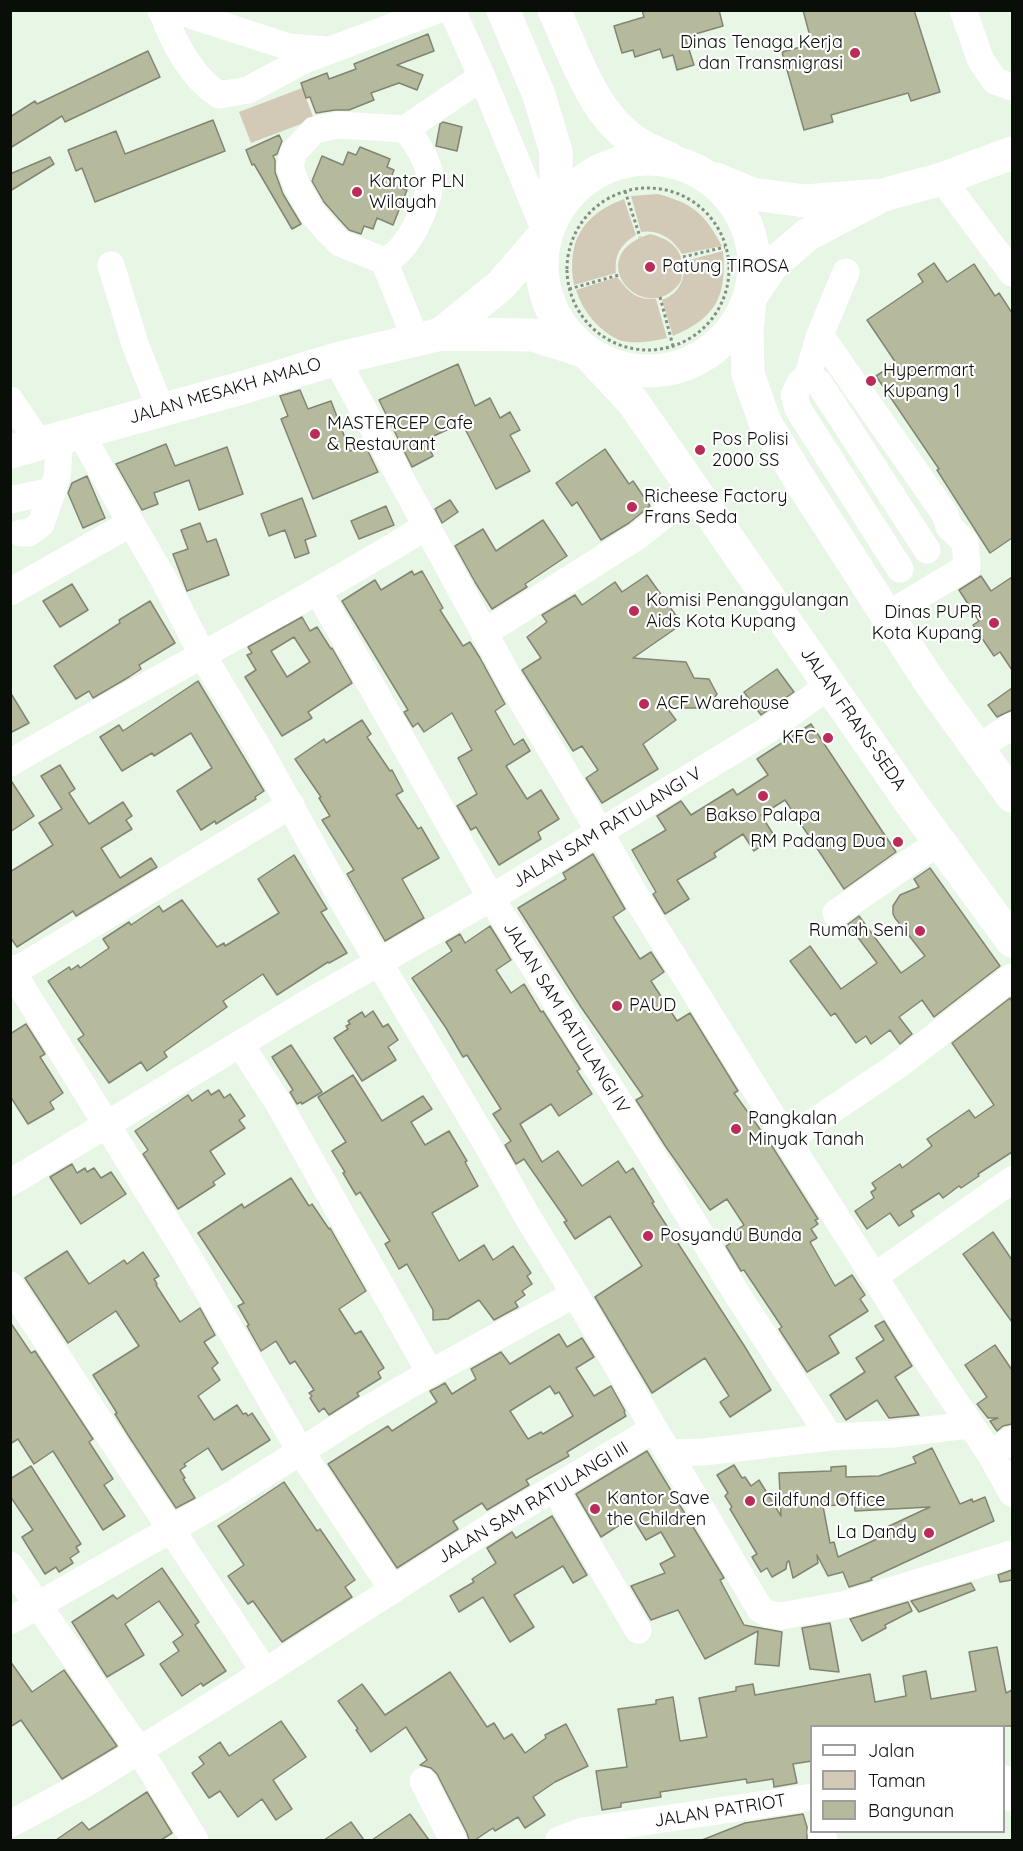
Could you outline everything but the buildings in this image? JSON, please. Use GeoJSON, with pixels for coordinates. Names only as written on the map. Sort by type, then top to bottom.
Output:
{"type":"FeatureCollection","features":[{"type":"Feature","properties":{"kind":"main road"},"geometry":{"type":"LineString","coordinates":[[503,10],[539,95],[556,152],[556,179],[542,255],[542,277],[547,299],[556,320],[570,338],[586,352],[606,364],[627,370],[649,372],[672,370],[693,363],[712,351],[728,336],[772,265],[807,235],[883,195]]}},
{"type":"Feature","properties":{"kind":"main road"},"geometry":{"type":"LineString","coordinates":[[554,10],[590,89],[604,112],[622,131],[640,145],[752,194],[805,201],[883,195],[942,179],[1012,153]]}},
{"type":"Feature","properties":{"kind":"main road"},"geometry":{"type":"LineString","coordinates":[[546,233],[555,213],[568,194],[584,179],[603,168],[624,161],[646,158],[690,167],[710,178],[726,193],[740,211],[749,232],[754,253],[754,276],[747,331],[748,374],[765,422],[929,681],[1012,796]]}},
{"type":"Feature","properties":{"kind":"main road","name":"JALAN MESAKH AMALO"},"geometry":{"type":"LineString","coordinates":[[428,337],[501,285],[546,233]]}},
{"type":"Feature","properties":{"kind":"main road","name":"JALAN MESAKH AMALO"},"geometry":{"type":"LineString","coordinates":[[47,441],[245,387],[336,358],[428,337],[533,335],[586,352]]}},
{"type":"Feature","properties":{"kind":"main road","name":"JALAN FRANS-SEDA"},"geometry":{"type":"LineString","coordinates":[[586,352],[633,402],[939,842],[1012,941]]}},
{"type":"Feature","properties":{"kind":"street"},"geometry":{"type":"LineString","coordinates":[[329,51],[289,48],[207,15],[161,11],[176,46],[207,87],[219,95],[248,90],[304,60],[329,51],[437,10]]}},
{"type":"Feature","properties":{"kind":"street"},"geometry":{"type":"LineString","coordinates":[[452,10],[482,76],[546,233]]}},
{"type":"Feature","properties":{"kind":"street"},"geometry":{"type":"LineString","coordinates":[[963,10],[981,61],[994,81],[1012,87]]}},
{"type":"Feature","properties":{"kind":"street"},"geometry":{"type":"LineString","coordinates":[[428,337],[384,261],[340,243],[327,230],[311,211],[297,186],[290,167],[293,153],[314,130],[338,125],[405,129],[482,76]]}},
{"type":"Feature","properties":{"kind":"street"},"geometry":{"type":"LineString","coordinates":[[384,261],[402,250],[425,204],[430,177],[416,140],[405,129]]}},
{"type":"Feature","properties":{"kind":"street"},"geometry":{"type":"LineString","coordinates":[[942,179],[1012,273]]}},
{"type":"Feature","properties":{"kind":"street"},"geometry":{"type":"LineString","coordinates":[[111,265],[135,344],[162,410]]}},
{"type":"Feature","properties":{"kind":"street"},"geometry":{"type":"LineString","coordinates":[[846,272],[820,334],[807,378],[800,383],[794,395],[798,409],[900,569]]}},
{"type":"Feature","properties":{"kind":"street"},"geometry":{"type":"LineString","coordinates":[[820,334],[945,514],[950,527],[965,542],[967,567],[887,615]]}},
{"type":"Feature","properties":{"kind":"street"},"geometry":{"type":"LineString","coordinates":[[336,358],[484,633],[636,897],[787,1140],[969,1425],[991,1455],[1012,1493]]}},
{"type":"Feature","properties":{"kind":"street"},"geometry":{"type":"LineString","coordinates":[[807,378],[819,383],[927,550]]}},
{"type":"Feature","properties":{"kind":"street"},"geometry":{"type":"LineString","coordinates":[[10,400],[47,441],[131,523],[163,578],[203,656],[291,805],[378,961],[760,1609],[768,1614],[781,1617],[847,1604],[1012,1554]]}},
{"type":"Feature","properties":{"kind":"street"},"geometry":{"type":"LineString","coordinates":[[21,533],[37,529],[41,524],[57,477],[47,441]]}},
{"type":"Feature","properties":{"kind":"street"},"geometry":{"type":"LineString","coordinates":[[484,633],[638,536],[695,490]]}},
{"type":"Feature","properties":{"kind":"street"},"geometry":{"type":"LineString","coordinates":[[10,500],[53,491]]}},
{"type":"Feature","properties":{"kind":"street"},"geometry":{"type":"LineString","coordinates":[[10,592],[131,523]]}},
{"type":"Feature","properties":{"kind":"street"},"geometry":{"type":"LineString","coordinates":[[10,763],[318,591],[427,526]]}},
{"type":"Feature","properties":{"kind":"street"},"geometry":{"type":"LineString","coordinates":[[867,584],[900,569],[927,550],[946,534],[950,527]]}},
{"type":"Feature","properties":{"kind":"street","name":"JALAN SAM RATULANGI IV"},"geometry":{"type":"LineString","coordinates":[[318,591],[491,898],[740,1299],[830,1437]]}},
{"type":"Feature","properties":{"kind":"street","name":"JALAN SAM RATULANGI V"},"geometry":{"type":"LineString","coordinates":[[10,1183],[378,961],[491,898],[600,832],[766,731],[830,685]]}},
{"type":"Feature","properties":{"kind":"street"},"geometry":{"type":"LineString","coordinates":[[977,748],[1012,726]]}},
{"type":"Feature","properties":{"kind":"street"},"geometry":{"type":"LineString","coordinates":[[291,805],[148,893],[11,972],[189,1258],[301,1452],[393,1590]]}},
{"type":"Feature","properties":{"kind":"street"},"geometry":{"type":"LineString","coordinates":[[836,913],[939,842]]}},
{"type":"Feature","properties":{"kind":"street"},"geometry":{"type":"LineString","coordinates":[[787,1140],[897,1066],[1012,977]]}},
{"type":"Feature","properties":{"kind":"street"},"geometry":{"type":"LineString","coordinates":[[240,1044],[284,1114],[430,1373]]}},
{"type":"Feature","properties":{"kind":"street"},"geometry":{"type":"LineString","coordinates":[[875,1276],[1012,1180]]}},
{"type":"Feature","properties":{"kind":"street"},"geometry":{"type":"LineString","coordinates":[[10,1285],[68,1369],[266,1672]]}},
{"type":"Feature","properties":{"kind":"street"},"geometry":{"type":"LineString","coordinates":[[10,1621],[172,1530],[430,1373],[575,1294]]}},
{"type":"Feature","properties":{"kind":"street"},"geometry":{"type":"LineString","coordinates":[[669,1453],[704,1452],[830,1437],[893,1434],[969,1425]]}},
{"type":"Feature","properties":{"kind":"street","name":"JALAN SAM RATULANGI III"},"geometry":{"type":"LineString","coordinates":[[10,1824],[85,1784],[266,1672],[504,1518],[654,1429]]}},
{"type":"Feature","properties":{"kind":"street"},"geometry":{"type":"LineString","coordinates":[[991,1455],[1012,1439]]}},
{"type":"Feature","properties":{"kind":"street"},"geometry":{"type":"LineString","coordinates":[[555,1489],[638,1630]]}},
{"type":"Feature","properties":{"kind":"street"},"geometry":{"type":"LineString","coordinates":[[10,1565],[139,1750],[195,1840]]}},
{"type":"Feature","properties":{"kind":"street"},"geometry":{"type":"LineString","coordinates":[[423,1781],[453,1840]]}},
{"type":"Feature","properties":{"kind":"street"},"geometry":{"type":"LineString","coordinates":[[1005,1781],[1012,1798]]}},
{"type":"Feature","properties":{"kind":"street","name":"JALAN PATRIOT"},"geometry":{"type":"LineString","coordinates":[[559,1840],[583,1831],[810,1798]]}},
{"type":"Feature","properties":{"kind":"path"},"geometry":{"type":"LineString","coordinates":[[653,188],[681,195],[704,211],[721,234],[726,247],[729,268],[727,288],[719,308],[707,325],[692,338],[673,346],[647,350],[621,345],[597,333],[580,313],[569,289],[567,258],[577,229],[597,205],[625,191],[653,188]]}},
{"type":"Feature","properties":{"kind":"path"},"geometry":{"type":"LineString","coordinates":[[625,191],[640,237]]}},
{"type":"Feature","properties":{"kind":"path"},"geometry":{"type":"LineString","coordinates":[[682,257],[726,247]]}},
{"type":"Feature","properties":{"kind":"path"},"geometry":{"type":"LineString","coordinates":[[569,289],[619,275]]}},
{"type":"Feature","properties":{"kind":"path"},"geometry":{"type":"LineString","coordinates":[[660,297],[673,346]]}},
{"type":"Feature","properties":{"kind":"green space"},"geometry":{"type":"Polygon","coordinates":[[[302,88],[314,119],[251,143],[239,112],[302,88]]]}},
{"type":"Feature","properties":{"kind":"green space"},"geometry":{"type":"Polygon","coordinates":[[[658,194],[681,202],[697,211],[722,246],[682,254],[665,236],[648,231],[641,232],[631,196],[658,194]]]}},
{"type":"Feature","properties":{"kind":"green space"},"geometry":{"type":"Polygon","coordinates":[[[624,199],[636,235],[626,242],[617,255],[616,273],[574,285],[573,256],[575,243],[581,232],[588,221],[598,213],[624,199]]]}},
{"type":"Feature","properties":{"kind":"green space"},"geometry":{"type":"Polygon","coordinates":[[[650,234],[674,246],[681,257],[682,273],[679,284],[665,296],[650,298],[636,294],[625,284],[619,271],[620,257],[629,244],[650,234]]]}},
{"type":"Feature","properties":{"kind":"green space"},"geometry":{"type":"Polygon","coordinates":[[[723,251],[723,281],[716,304],[700,321],[673,336],[662,300],[680,285],[685,261],[723,251]]]}},
{"type":"Feature","properties":{"kind":"green space"},"geometry":{"type":"Polygon","coordinates":[[[617,277],[629,291],[637,296],[656,299],[667,338],[643,342],[619,340],[604,331],[592,319],[576,290],[617,277]]]}},
{"type":"Feature","properties":{"kind":"place","name":"Dinas Tenaga Kerja dan Transmigrasi"},"geometry":{"type":"Point","coordinates":[855,53]}},
{"type":"Feature","properties":{"kind":"place","name":"Kantor PLN Wilayah"},"geometry":{"type":"Point","coordinates":[357,192]}},
{"type":"Feature","properties":{"kind":"place","name":"Patung TIROSA"},"geometry":{"type":"Point","coordinates":[650,267]}},
{"type":"Feature","properties":{"kind":"place","name":"Hypermart Kupang 1"},"geometry":{"type":"Point","coordinates":[871,381]}},
{"type":"Feature","properties":{"kind":"place","name":"MASTERCEP Cafe & Restaurant"},"geometry":{"type":"Point","coordinates":[315,434]}},
{"type":"Feature","properties":{"kind":"place","name":"Pos Polisi 2000 SS"},"geometry":{"type":"Point","coordinates":[700,450]}},
{"type":"Feature","properties":{"kind":"place","name":"Richeese Factory Frans Seda"},"geometry":{"type":"Point","coordinates":[632,507]}},
{"type":"Feature","properties":{"kind":"place","name":"Komisi Penanggulangan Aids Kota Kupang"},"geometry":{"type":"Point","coordinates":[634,611]}},
{"type":"Feature","properties":{"kind":"place","name":"Dinas PUPR Kota Kupang"},"geometry":{"type":"Point","coordinates":[994,623]}},
{"type":"Feature","properties":{"kind":"place","name":"ACF Warehouse"},"geometry":{"type":"Point","coordinates":[644,704]}},
{"type":"Feature","properties":{"kind":"place","name":"KFC"},"geometry":{"type":"Point","coordinates":[828,738]}},
{"type":"Feature","properties":{"kind":"place","name":"Bakso Palapa"},"geometry":{"type":"Point","coordinates":[763,796]}},
{"type":"Feature","properties":{"kind":"place","name":"RM Padang Dua"},"geometry":{"type":"Point","coordinates":[898,842]}},
{"type":"Feature","properties":{"kind":"place","name":"Rumah Seni"},"geometry":{"type":"Point","coordinates":[920,931]}},
{"type":"Feature","properties":{"kind":"place","name":"PAUD"},"geometry":{"type":"Point","coordinates":[617,1006]}},
{"type":"Feature","properties":{"kind":"place","name":"Pangkalan Minyak Tanah"},"geometry":{"type":"Point","coordinates":[736,1129]}},
{"type":"Feature","properties":{"kind":"place","name":"Posyandu Bunda"},"geometry":{"type":"Point","coordinates":[648,1236]}},
{"type":"Feature","properties":{"kind":"place","name":"Cildfund Office"},"geometry":{"type":"Point","coordinates":[750,1501]}},
{"type":"Feature","properties":{"kind":"place","name":"Kantor Save the Children"},"geometry":{"type":"Point","coordinates":[595,1509]}},
{"type":"Feature","properties":{"kind":"place","name":"La Dandy"},"geometry":{"type":"Point","coordinates":[929,1533]}}]}
